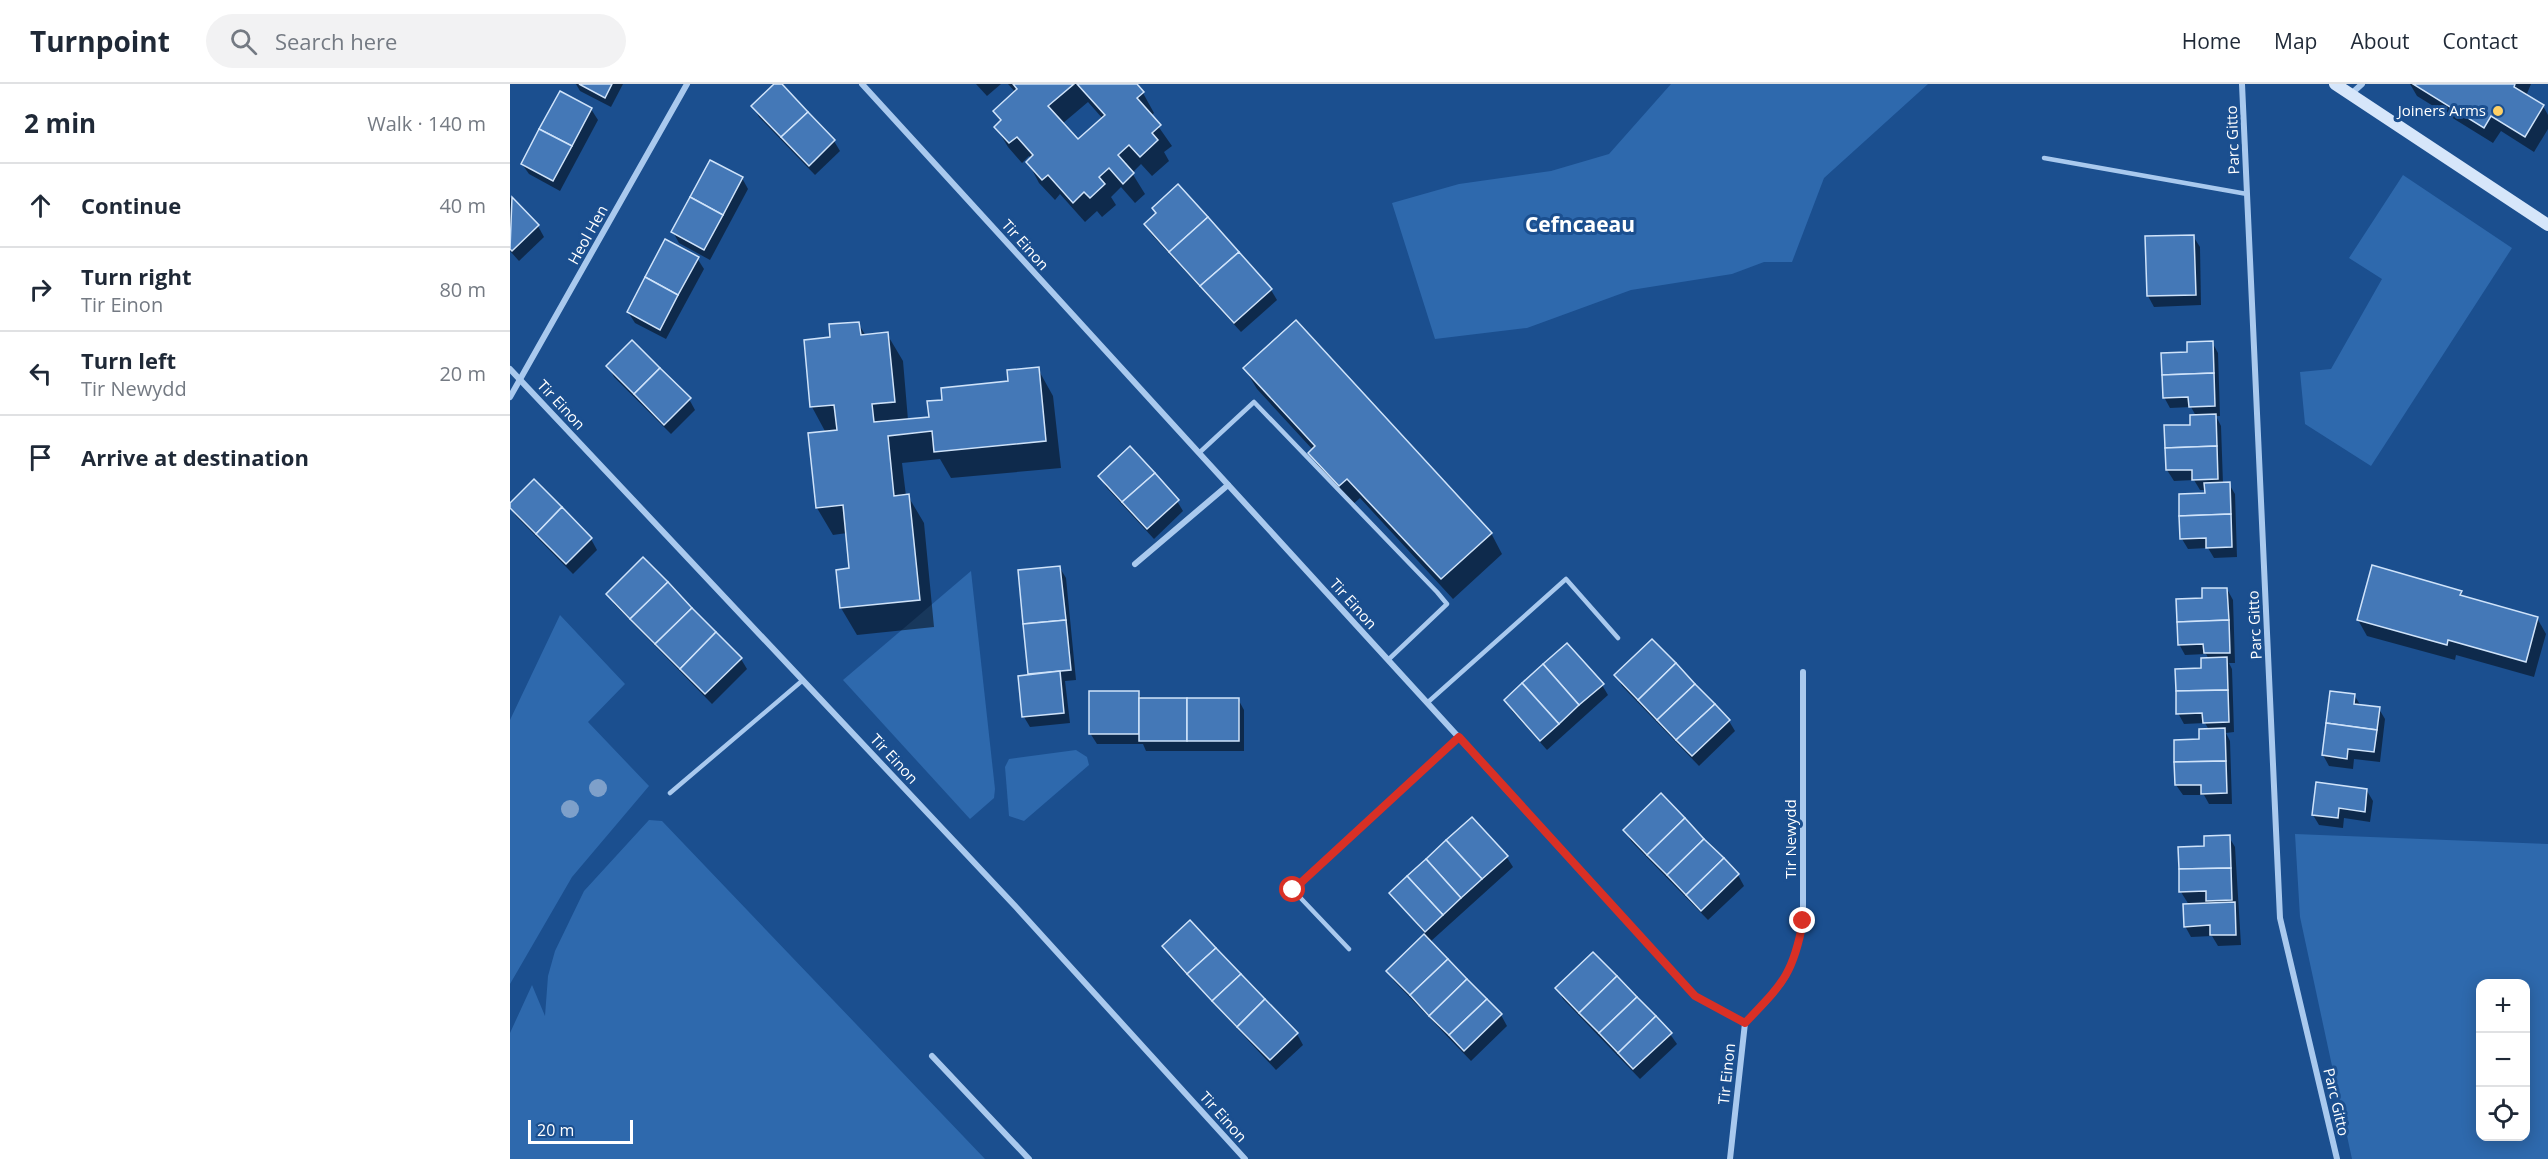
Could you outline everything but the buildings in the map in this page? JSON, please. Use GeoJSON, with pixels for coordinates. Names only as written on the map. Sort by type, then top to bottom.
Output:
{"type":"FeatureCollection","features":[{"type":"Feature","properties":{"kind":"main road"},"geometry":{"type":"LineString","coordinates":[[2335,84],[2548,224]]}},
{"type":"Feature","properties":{"kind":"street","name":"Heol Hen"},"geometry":{"type":"LineString","coordinates":[[510,397],[687,84]]}},
{"type":"Feature","properties":{"kind":"street","name":"Tir Einon"},"geometry":{"type":"LineString","coordinates":[[862,84],[1695,996],[1745,1023],[1730,1159]]}},
{"type":"Feature","properties":{"kind":"street","name":"Parc Gitto"},"geometry":{"type":"LineString","coordinates":[[2242,84],[2280,918],[2337,1159]]}},
{"type":"Feature","properties":{"kind":"street"},"geometry":{"type":"LineString","coordinates":[[2350,95],[2362,84]]}},
{"type":"Feature","properties":{"kind":"street","name":"Tir Einon"},"geometry":{"type":"LineString","coordinates":[[510,369],[1016,907],[1245,1159]]}},
{"type":"Feature","properties":{"kind":"street"},"geometry":{"type":"LineString","coordinates":[[1135,564],[1228,484]]}},
{"type":"Feature","properties":{"kind":"street","name":"Tir Newydd"},"geometry":{"type":"LineString","coordinates":[[1745,1023],[1784,982],[1797,952],[1803,921],[1803,672]]}},
{"type":"Feature","properties":{"kind":"street"},"geometry":{"type":"LineString","coordinates":[[932,1056],[1029,1159]]}},
{"type":"Feature","properties":{"kind":"lane"},"geometry":{"type":"LineString","coordinates":[[2044,158],[2247,194]]}},
{"type":"Feature","properties":{"kind":"lane"},"geometry":{"type":"LineString","coordinates":[[1199,453],[1254,402],[1447,604],[1388,660]]}},
{"type":"Feature","properties":{"kind":"lane"},"geometry":{"type":"LineString","coordinates":[[1427,703],[1566,579],[1618,638]]}},
{"type":"Feature","properties":{"kind":"lane"},"geometry":{"type":"LineString","coordinates":[[670,793],[803,680]]}},
{"type":"Feature","properties":{"kind":"lane"},"geometry":{"type":"LineString","coordinates":[[1349,949],[1293,890],[1459,737]]}},
{"type":"Feature","properties":{"kind":"shaded area"},"geometry":{"type":"Polygon","coordinates":[[[1671,84],[1928,84],[1824,178],[1792,262],[1764,262],[1732,274],[1631,290],[1527,328],[1435,339],[1392,203],[1459,184],[1551,171],[1609,154],[1671,84]]]}},
{"type":"Feature","properties":{"kind":"shaded area"},"geometry":{"type":"Polygon","coordinates":[[[2403,175],[2512,248],[2371,466],[2305,424],[2300,372],[2331,369],[2382,279],[2349,258],[2403,175]]]}},
{"type":"Feature","properties":{"kind":"shaded area"},"geometry":{"type":"Polygon","coordinates":[[[971,571],[995,789],[994,798],[970,819],[843,680],[971,571]]]}},
{"type":"Feature","properties":{"kind":"shaded area"},"geometry":{"type":"Polygon","coordinates":[[[560,615],[625,684],[588,722],[649,786],[572,877],[510,984],[510,720],[560,615]]]}},
{"type":"Feature","properties":{"kind":"shaded area"},"geometry":{"type":"Polygon","coordinates":[[[1076,750],[1087,757],[1089,765],[1024,821],[1009,816],[1005,767],[1009,759],[1076,750]]]}},
{"type":"Feature","properties":{"kind":"shaded area"},"geometry":{"type":"Polygon","coordinates":[[[649,820],[662,821],[985,1159],[510,1159],[510,1033],[532,985],[545,1016],[548,976],[555,951],[584,891],[649,820]]]}},
{"type":"Feature","properties":{"kind":"shaded area"},"geometry":{"type":"Polygon","coordinates":[[[2295,834],[2548,844],[2548,1159],[2352,1159],[2300,917],[2295,834]]]}},
{"type":"Feature","properties":{"kind":"place","name":"Joiners Arms"},"geometry":{"type":"Point","coordinates":[2498,111]}},
{"type":"Feature","properties":{"kind":"district","name":"Cefncaeau"},"geometry":{"type":"Point","coordinates":[1580,225]}},
{"type":"Feature","properties":{"kind":"route"},"geometry":{"type":"LineString","coordinates":[[1293,890],[1459,737],[1695,996],[1745,1023],[1784,982],[1797,952],[1803,921]]}}]}
